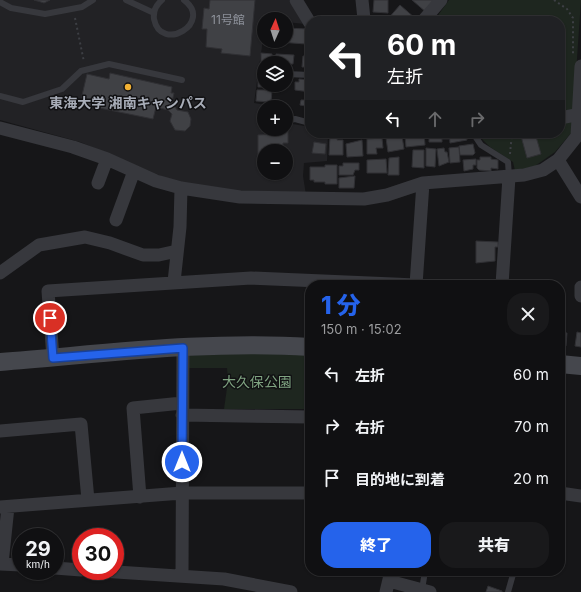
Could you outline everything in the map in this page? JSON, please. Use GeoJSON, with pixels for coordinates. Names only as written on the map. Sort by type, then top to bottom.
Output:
{"type":"FeatureCollection","features":[{"type":"Feature","properties":{"kind":"street"},"geometry":{"type":"LineString","coordinates":[[296,0],[306,16]]}},
{"type":"Feature","properties":{"kind":"street"},"geometry":{"type":"LineString","coordinates":[[362,0],[364,16]]}},
{"type":"Feature","properties":{"kind":"street"},"geometry":{"type":"LineString","coordinates":[[427,16],[441,0]]}},
{"type":"Feature","properties":{"kind":"street"},"geometry":{"type":"LineString","coordinates":[[0,128],[73,147],[134,170],[156,181],[181,188],[240,197],[351,200],[364,199],[387,195],[422,184],[509,177],[543,170],[558,160],[577,136],[580,113],[577,61]]}},
{"type":"Feature","properties":{"kind":"street"},"geometry":{"type":"LineString","coordinates":[[565,117],[580,113]]}},
{"type":"Feature","properties":{"kind":"street"},"geometry":{"type":"LineString","coordinates":[[98,183],[107,159]]}},
{"type":"Feature","properties":{"kind":"street"},"geometry":{"type":"LineString","coordinates":[[558,160],[581,197]]}},
{"type":"Feature","properties":{"kind":"street"},"geometry":{"type":"LineString","coordinates":[[116,220],[134,170]]}},
{"type":"Feature","properties":{"kind":"street"},"geometry":{"type":"LineString","coordinates":[[502,280],[509,177]]}},
{"type":"Feature","properties":{"kind":"street"},"geometry":{"type":"LineString","coordinates":[[416,280],[422,184]]}},
{"type":"Feature","properties":{"kind":"street"},"geometry":{"type":"LineString","coordinates":[[174,282],[181,188]]}},
{"type":"Feature","properties":{"kind":"street"},"geometry":{"type":"LineString","coordinates":[[0,273],[39,245],[85,237],[110,243],[144,255],[160,255],[177,251]]}},
{"type":"Feature","properties":{"kind":"street"},"geometry":{"type":"LineString","coordinates":[[53,358],[48,291],[251,278],[305,281]]}},
{"type":"Feature","properties":{"kind":"street"},"geometry":{"type":"LineString","coordinates":[[581,287],[581,296]]}},
{"type":"Feature","properties":{"kind":"street"},"geometry":{"type":"LineString","coordinates":[[0,362],[183,348],[279,345],[305,347]]}},
{"type":"Feature","properties":{"kind":"street"},"geometry":{"type":"LineString","coordinates":[[182,575],[183,348]]}},
{"type":"Feature","properties":{"kind":"street"},"geometry":{"type":"LineString","coordinates":[[565,364],[581,366]]}},
{"type":"Feature","properties":{"kind":"street"},"geometry":{"type":"LineString","coordinates":[[140,497],[133,408],[182,409],[305,417]]}},
{"type":"Feature","properties":{"kind":"street"},"geometry":{"type":"LineString","coordinates":[[0,431],[82,424],[88,500]]}},
{"type":"Feature","properties":{"kind":"street"},"geometry":{"type":"LineString","coordinates":[[12,565],[1,564],[4,507],[182,493],[305,493]]}},
{"type":"Feature","properties":{"kind":"street"},"geometry":{"type":"LineString","coordinates":[[565,494],[581,496]]}},
{"type":"Feature","properties":{"kind":"street"},"geometry":{"type":"LineString","coordinates":[[124,572],[224,579],[291,592]]}},
{"type":"Feature","properties":{"kind":"street"},"geometry":{"type":"LineString","coordinates":[[389,581],[426,591]]}},
{"type":"Feature","properties":{"kind":"lane"},"geometry":{"type":"LineString","coordinates":[[0,2],[11,8],[45,14],[82,8],[92,0]]}},
{"type":"Feature","properties":{"kind":"lane"},"geometry":{"type":"LineString","coordinates":[[126,0],[154,13]]}},
{"type":"Feature","properties":{"kind":"lane"},"geometry":{"type":"LineString","coordinates":[[162,0],[158,3],[154,13],[154,21],[162,31],[174,35],[180,34],[186,30],[192,19],[191,7],[184,0]]}},
{"type":"Feature","properties":{"kind":"lane"},"geometry":{"type":"LineString","coordinates":[[0,96],[23,102],[62,89],[81,71],[109,64],[182,80]]}},
{"type":"Feature","properties":{"kind":"lane"},"geometry":{"type":"LineString","coordinates":[[293,74],[305,75]]}},
{"type":"Feature","properties":{"kind":"lane"},"geometry":{"type":"LineString","coordinates":[[293,119],[305,122]]}},
{"type":"Feature","properties":{"kind":"lane"},"geometry":{"type":"LineString","coordinates":[[476,138],[481,145],[508,162],[509,177]]}},
{"type":"Feature","properties":{"kind":"lane"},"geometry":{"type":"LineString","coordinates":[[425,576],[426,591]]}},
{"type":"Feature","properties":{"kind":"lane"},"geometry":{"type":"LineString","coordinates":[[508,592],[513,576]]}},
{"type":"Feature","properties":{"kind":"path"},"geometry":{"type":"LineString","coordinates":[[554,0],[567,9],[573,18],[577,61]]}},
{"type":"Feature","properties":{"kind":"path"},"geometry":{"type":"LineString","coordinates":[[74,9],[86,70]]}},
{"type":"Feature","properties":{"kind":"path"},"geometry":{"type":"LineString","coordinates":[[508,162],[511,138]]}},
{"type":"Feature","properties":{"kind":"shaded area","name":"東海大学 湘南キャンパス"},"geometry":{"type":"Polygon","coordinates":[[[0,0],[289,0],[305,24],[293,23],[293,12],[257,12],[257,48],[262,48],[261,56],[257,56],[257,82],[254,103],[257,104],[257,136],[293,136],[293,124],[305,126],[305,138],[328,138],[327,161],[304,163],[303,176],[306,195],[242,193],[178,183],[80,142],[0,120],[0,0]]]}},
{"type":"Feature","properties":{"kind":"green space"},"geometry":{"type":"Polygon","coordinates":[[[449,0],[581,0],[572,132],[555,152],[535,166],[515,171],[513,162],[490,147],[481,138],[565,138],[565,16],[438,16],[449,0]]]}},
{"type":"Feature","properties":{"kind":"green space","name":"大久保公園"},"geometry":{"type":"Polygon","coordinates":[[[187,351],[305,355],[305,409],[224,409],[228,381],[227,368],[187,368],[187,351]]]}},
{"type":"Feature","properties":{"kind":"building"},"geometry":{"type":"Polygon","coordinates":[[[34,0],[50,0],[44,3],[34,0]]]}},
{"type":"Feature","properties":{"kind":"building"},"geometry":{"type":"Polygon","coordinates":[[[210,0],[255,0],[250,56],[221,53],[222,49],[206,47],[207,29],[202,29],[204,8],[209,9],[210,0]]]}},
{"type":"Feature","properties":{"kind":"building"},"geometry":{"type":"Polygon","coordinates":[[[374,0],[388,0],[388,13],[373,12],[374,0]]]}},
{"type":"Feature","properties":{"kind":"building"},"geometry":{"type":"Polygon","coordinates":[[[412,0],[435,0],[427,13],[412,0]]]}},
{"type":"Feature","properties":{"kind":"building"},"geometry":{"type":"Polygon","coordinates":[[[400,5],[413,16],[390,16],[400,5]]]}},
{"type":"Feature","properties":{"kind":"building"},"geometry":{"type":"Polygon","coordinates":[[[293,28],[305,29],[305,44],[293,43],[293,28]]]}},
{"type":"Feature","properties":{"kind":"building"},"geometry":{"type":"Polygon","coordinates":[[[261,53],[272,54],[272,56],[261,56],[261,53]]]}},
{"type":"Feature","properties":{"kind":"building"},"geometry":{"type":"Polygon","coordinates":[[[276,54],[294,55],[293,64],[293,56],[276,56],[276,54]]]}},
{"type":"Feature","properties":{"kind":"building"},"geometry":{"type":"Polygon","coordinates":[[[303,56],[305,56],[305,67],[302,67],[303,56]]]}},
{"type":"Feature","properties":{"kind":"building"},"geometry":{"type":"Polygon","coordinates":[[[110,73],[172,87],[171,93],[174,93],[172,102],[177,110],[188,112],[191,119],[190,126],[185,131],[175,130],[170,121],[172,114],[168,110],[156,107],[153,119],[80,104],[87,74],[109,79],[110,73]]]}},
{"type":"Feature","properties":{"kind":"building"},"geometry":{"type":"Polygon","coordinates":[[[299,79],[305,80],[305,91],[295,90],[295,82],[299,82],[299,79]]]}},
{"type":"Feature","properties":{"kind":"building"},"geometry":{"type":"Polygon","coordinates":[[[257,90],[257,92],[272,92],[271,100],[256,101],[257,90]]]}},
{"type":"Feature","properties":{"kind":"building"},"geometry":{"type":"Polygon","coordinates":[[[301,100],[305,100],[305,106],[300,105],[301,100]]]}},
{"type":"Feature","properties":{"kind":"building"},"geometry":{"type":"Polygon","coordinates":[[[258,136],[288,136],[288,143],[258,144],[258,136]]]}},
{"type":"Feature","properties":{"kind":"building"},"geometry":{"type":"Polygon","coordinates":[[[330,138],[343,140],[343,155],[329,155],[330,138]]]}},
{"type":"Feature","properties":{"kind":"building"},"geometry":{"type":"Polygon","coordinates":[[[382,138],[383,148],[376,148],[377,154],[367,154],[367,139],[382,138]]]}},
{"type":"Feature","properties":{"kind":"building"},"geometry":{"type":"Polygon","coordinates":[[[386,138],[402,138],[404,149],[388,152],[386,138]]]}},
{"type":"Feature","properties":{"kind":"building"},"geometry":{"type":"Polygon","coordinates":[[[405,138],[424,138],[425,145],[406,147],[405,138]]]}},
{"type":"Feature","properties":{"kind":"building"},"geometry":{"type":"Polygon","coordinates":[[[429,138],[449,138],[442,139],[442,142],[429,142],[429,138]]]}},
{"type":"Feature","properties":{"kind":"building"},"geometry":{"type":"Polygon","coordinates":[[[450,138],[467,138],[467,140],[450,143],[450,138]]]}},
{"type":"Feature","properties":{"kind":"building"},"geometry":{"type":"Polygon","coordinates":[[[522,138],[536,138],[541,154],[527,158],[522,138]]]}},
{"type":"Feature","properties":{"kind":"building"},"geometry":{"type":"Polygon","coordinates":[[[362,140],[363,156],[347,157],[346,144],[362,140]]]}},
{"type":"Feature","properties":{"kind":"building"},"geometry":{"type":"Polygon","coordinates":[[[314,142],[326,144],[325,154],[312,153],[314,142]]]}},
{"type":"Feature","properties":{"kind":"building"},"geometry":{"type":"Polygon","coordinates":[[[473,144],[475,153],[473,155],[460,155],[459,146],[473,144]]]}},
{"type":"Feature","properties":{"kind":"building"},"geometry":{"type":"Polygon","coordinates":[[[459,147],[460,162],[450,163],[449,148],[459,147]]]}},
{"type":"Feature","properties":{"kind":"building"},"geometry":{"type":"Polygon","coordinates":[[[426,148],[436,149],[435,167],[426,166],[426,148]]]}},
{"type":"Feature","properties":{"kind":"building"},"geometry":{"type":"Polygon","coordinates":[[[444,148],[445,152],[447,152],[449,162],[439,166],[437,149],[444,148]]]}},
{"type":"Feature","properties":{"kind":"building"},"geometry":{"type":"Polygon","coordinates":[[[413,150],[424,150],[424,168],[412,167],[413,150]]]}},
{"type":"Feature","properties":{"kind":"building"},"geometry":{"type":"Polygon","coordinates":[[[399,157],[399,175],[388,175],[389,158],[399,157]]]}},
{"type":"Feature","properties":{"kind":"building"},"geometry":{"type":"Polygon","coordinates":[[[480,157],[491,157],[491,159],[498,160],[498,169],[491,168],[491,171],[479,170],[477,168],[477,160],[480,160],[480,157]]]}},
{"type":"Feature","properties":{"kind":"building"},"geometry":{"type":"Polygon","coordinates":[[[386,159],[387,173],[367,173],[367,160],[386,159]]]}},
{"type":"Feature","properties":{"kind":"building"},"geometry":{"type":"Polygon","coordinates":[[[476,159],[476,165],[473,165],[473,169],[464,171],[463,160],[476,159]]]}},
{"type":"Feature","properties":{"kind":"building"},"geometry":{"type":"Polygon","coordinates":[[[343,163],[359,163],[359,170],[355,170],[353,175],[339,175],[339,166],[343,166],[343,163]]]}},
{"type":"Feature","properties":{"kind":"building"},"geometry":{"type":"Polygon","coordinates":[[[325,165],[337,165],[337,184],[325,184],[325,182],[314,182],[314,180],[310,180],[310,167],[325,167],[325,165]]]}},
{"type":"Feature","properties":{"kind":"building"},"geometry":{"type":"Polygon","coordinates":[[[355,176],[354,188],[339,188],[339,178],[355,176]]]}},
{"type":"Feature","properties":{"kind":"building"},"geometry":{"type":"Polygon","coordinates":[[[476,241],[498,242],[498,247],[495,247],[495,261],[476,263],[476,241]]]}},
{"type":"Feature","properties":{"kind":"building"},"geometry":{"type":"Polygon","coordinates":[[[577,332],[581,333],[581,347],[575,346],[577,332]]]}},
{"type":"Feature","properties":{"kind":"building"},"geometry":{"type":"Polygon","coordinates":[[[565,333],[567,333],[565,346],[565,333]]]}},
{"type":"Feature","properties":{"kind":"building"},"geometry":{"type":"Polygon","coordinates":[[[488,586],[502,591],[502,592],[486,592],[488,586]]]}},
{"type":"Feature","properties":{"kind":"place","name":"東海大学 湘南キャンパス"},"geometry":{"type":"Point","coordinates":[128,87]}},
{"type":"Feature","properties":{"kind":"route"},"geometry":{"type":"LineString","coordinates":[[50,318],[53,358],[183,348],[182,462]]}}]}
